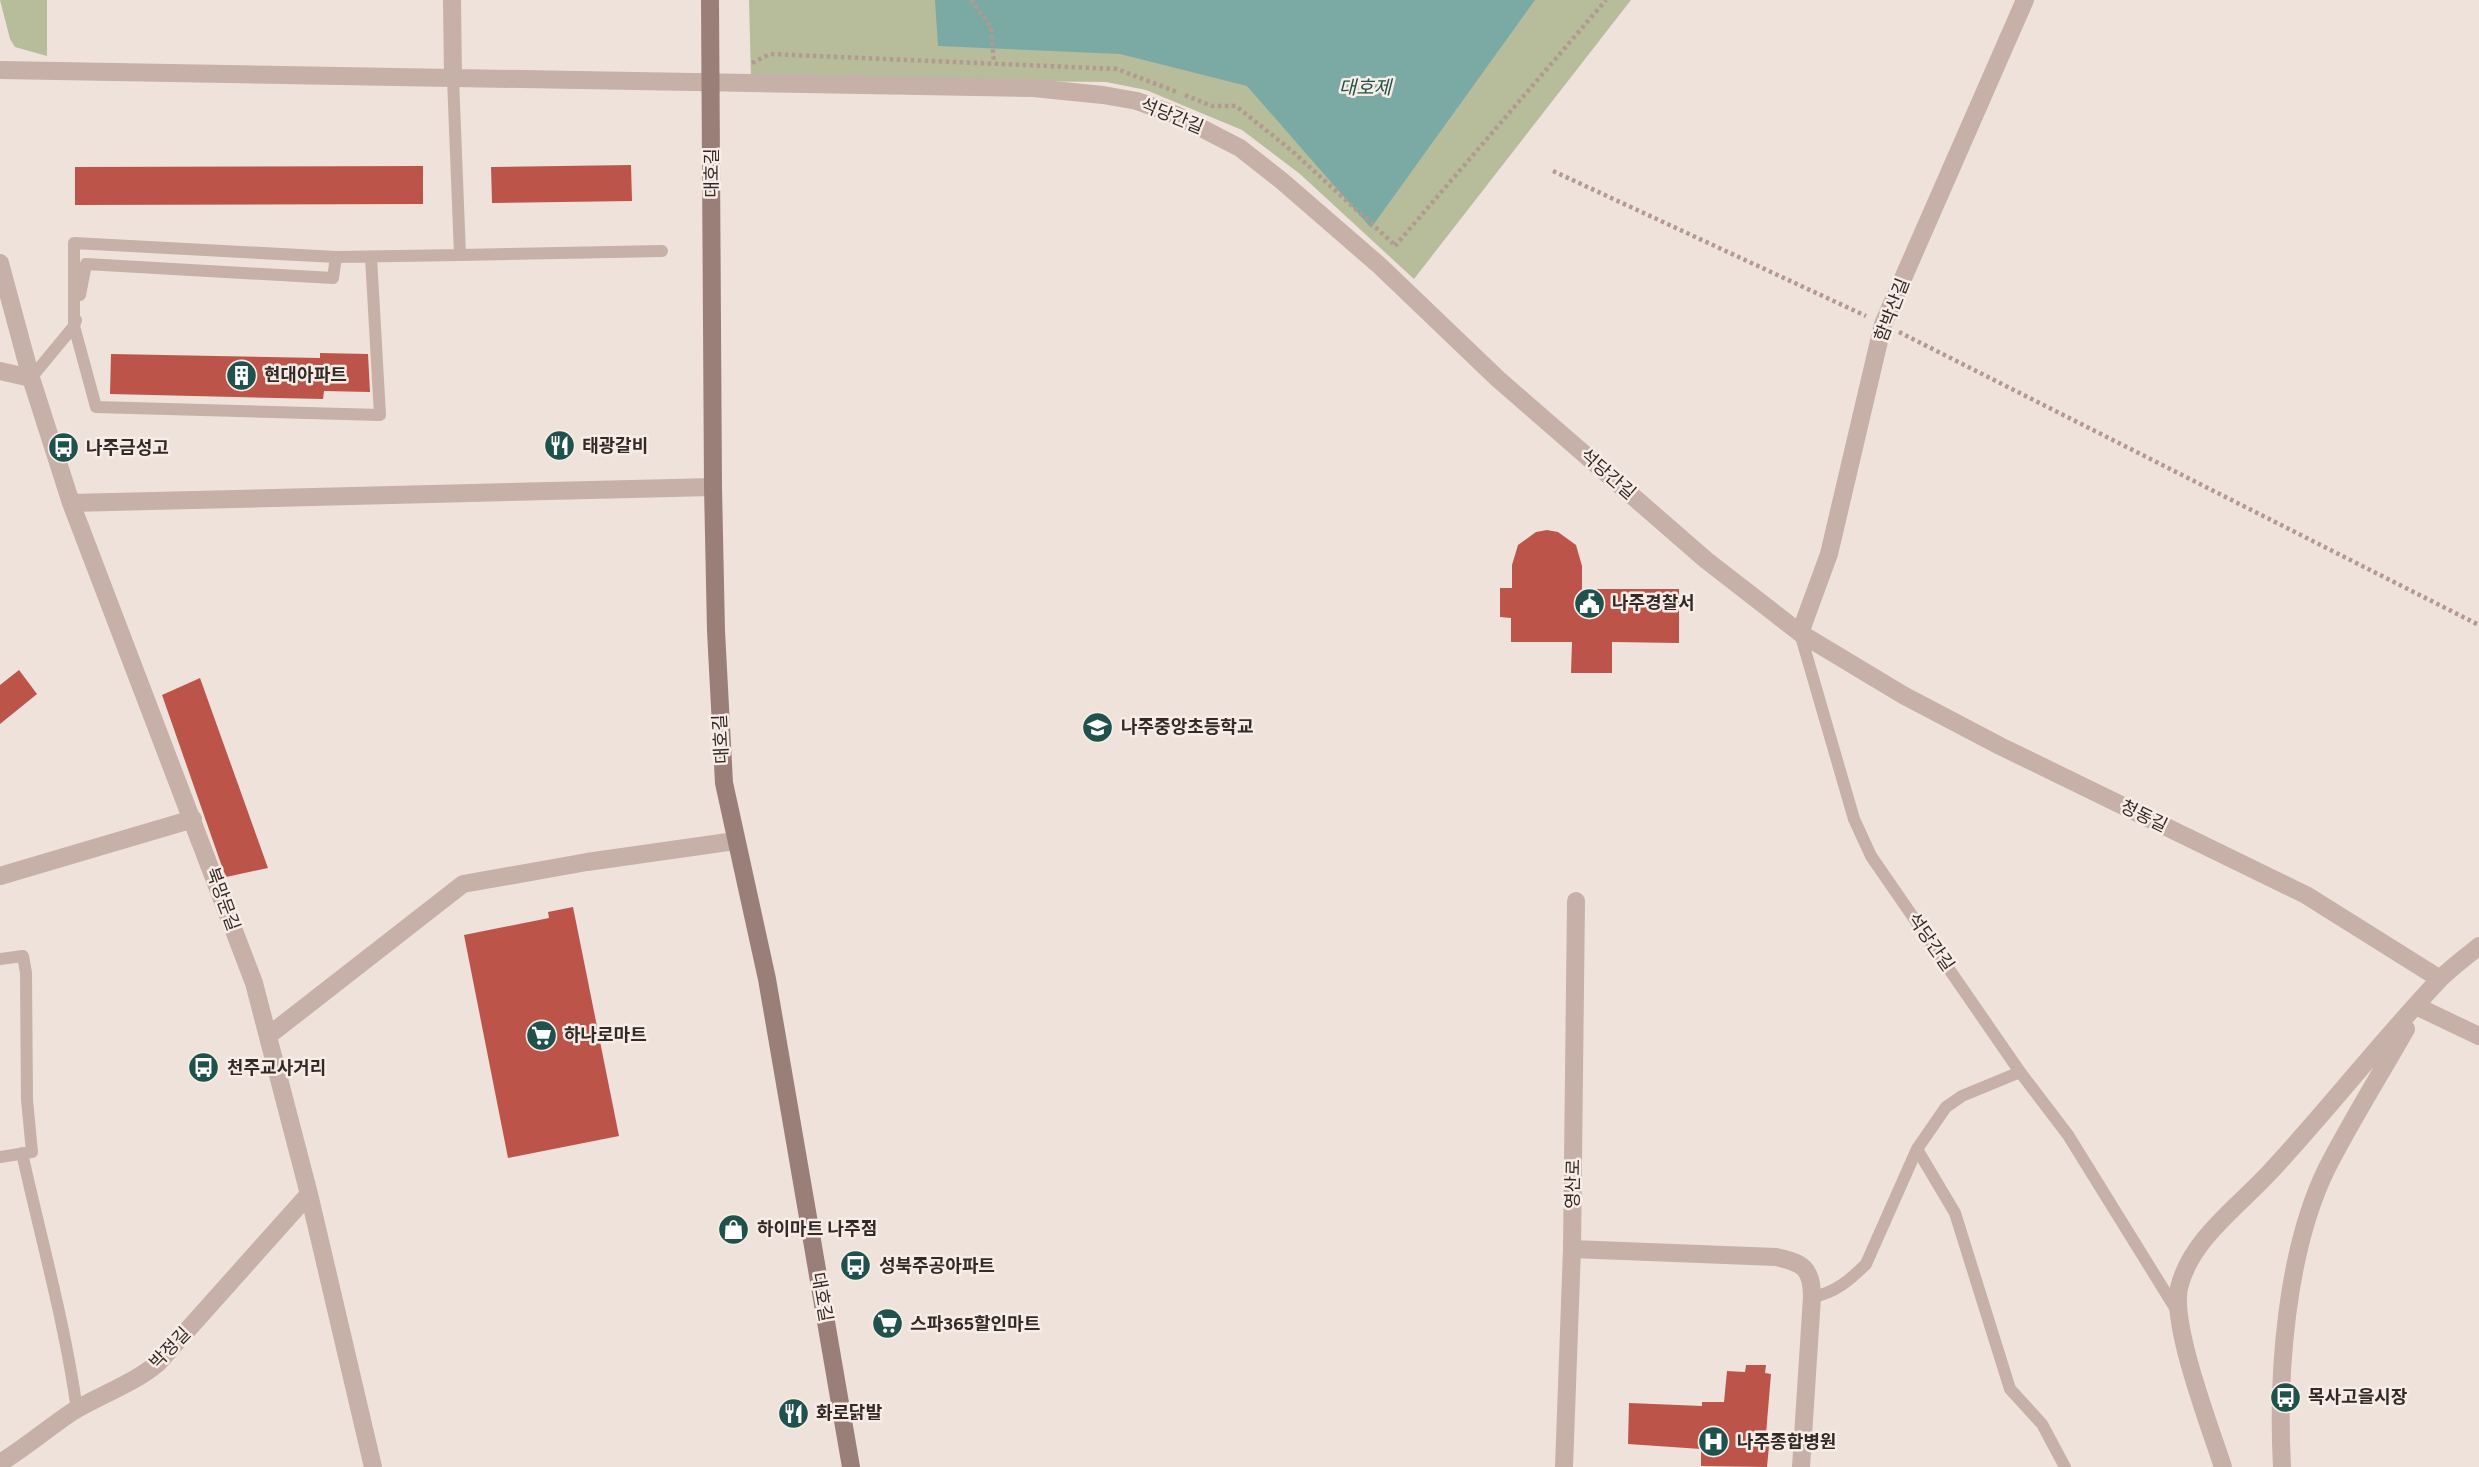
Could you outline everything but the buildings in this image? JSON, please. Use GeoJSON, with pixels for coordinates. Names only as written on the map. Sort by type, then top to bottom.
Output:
{"type":"FeatureCollection","features":[{"type":"Feature","properties":{"kind":"street"},"geometry":{"type":"LineString","coordinates":[[452,0],[453,78]]}},
{"type":"Feature","properties":{"kind":"street","name":"대호길"},"geometry":{"type":"LineString","coordinates":[[710,0],[713,487],[723,770],[767,979],[851,1467]]}},
{"type":"Feature","properties":{"kind":"street","name":"함박산길"},"geometry":{"type":"LineString","coordinates":[[1800,633],[1829,554],[1883,324],[2025,0]]}},
{"type":"Feature","properties":{"kind":"street","name":"석당간길"},"geometry":{"type":"LineString","coordinates":[[0,70],[1033,88],[1138,101],[1176,115],[1240,148],[1282,181],[1380,266],[1518,397],[1706,560],[1800,633]]}},
{"type":"Feature","properties":{"kind":"street","name":"북망문길"},"geometry":{"type":"LineString","coordinates":[[0,263],[31,378],[71,503],[254,984],[309,1194],[373,1467]]}},
{"type":"Feature","properties":{"kind":"street"},"geometry":{"type":"LineString","coordinates":[[0,371],[31,378]]}},
{"type":"Feature","properties":{"kind":"street"},"geometry":{"type":"LineString","coordinates":[[71,503],[713,487]]}},
{"type":"Feature","properties":{"kind":"street","name":"청동길"},"geometry":{"type":"LineString","coordinates":[[1800,633],[1903,695],[2000,746],[2306,895],[2440,979]]}},
{"type":"Feature","properties":{"kind":"street"},"geometry":{"type":"LineString","coordinates":[[0,876],[193,819]]}},
{"type":"Feature","properties":{"kind":"street"},"geometry":{"type":"LineString","coordinates":[[268,1037],[463,884],[587,862],[736,841]]}},
{"type":"Feature","properties":{"kind":"street","name":"영산로"},"geometry":{"type":"LineString","coordinates":[[1564,1467],[1572,1250],[1576,901]]}},
{"type":"Feature","properties":{"kind":"street"},"geometry":{"type":"LineString","coordinates":[[2223,1467],[2192,1369],[2178,1311],[2179,1287],[2191,1260],[2204,1240],[2270,1172],[2440,979],[2479,946]]}},
{"type":"Feature","properties":{"kind":"street"},"geometry":{"type":"LineString","coordinates":[[2282,1467],[2282,1370],[2290,1302],[2310,1210],[2327,1169],[2418,1007],[2440,979]]}},
{"type":"Feature","properties":{"kind":"street"},"geometry":{"type":"LineString","coordinates":[[2418,1007],[2479,1036]]}},
{"type":"Feature","properties":{"kind":"street","name":"박정길"},"geometry":{"type":"LineString","coordinates":[[0,1463],[29,1446],[77,1410],[146,1373],[158,1363],[309,1194]]}},
{"type":"Feature","properties":{"kind":"street"},"geometry":{"type":"LineString","coordinates":[[1572,1250],[1776,1257],[1797,1262],[1810,1276],[1812,1297],[1801,1467]]}},
{"type":"Feature","properties":{"kind":"lane"},"geometry":{"type":"LineString","coordinates":[[453,78],[460,255]]}},
{"type":"Feature","properties":{"kind":"lane"},"geometry":{"type":"LineString","coordinates":[[371,257],[380,415],[96,407],[74,326],[74,243],[336,257],[662,251]]}},
{"type":"Feature","properties":{"kind":"lane"},"geometry":{"type":"LineString","coordinates":[[31,378],[74,326],[86,264],[332,278],[336,257]]}},
{"type":"Feature","properties":{"kind":"lane","name":"석당간길"},"geometry":{"type":"LineString","coordinates":[[1800,633],[1854,820],[1871,856],[2020,1072],[2095,1175],[2178,1311]]}},
{"type":"Feature","properties":{"kind":"lane"},"geometry":{"type":"LineString","coordinates":[[0,959],[23,956],[26,972],[27,1100],[32,1152],[0,1157]]}},
{"type":"Feature","properties":{"kind":"lane"},"geometry":{"type":"LineString","coordinates":[[1812,1297],[1828,1294],[1851,1279],[1866,1264],[1917,1149],[1946,1107],[1962,1096],[2020,1072]]}},
{"type":"Feature","properties":{"kind":"lane"},"geometry":{"type":"LineString","coordinates":[[1917,1149],[1955,1213],[2010,1389],[2042,1424],[2065,1467]]}},
{"type":"Feature","properties":{"kind":"lane"},"geometry":{"type":"LineString","coordinates":[[22,1153],[49,1275],[62,1318],[77,1410]]}},
{"type":"Feature","properties":{"kind":"path"},"geometry":{"type":"LineString","coordinates":[[747,66],[770,54],[994,63],[991,27],[971,0]]}},
{"type":"Feature","properties":{"kind":"path"},"geometry":{"type":"LineString","coordinates":[[1380,266],[1606,0]]}},
{"type":"Feature","properties":{"kind":"path"},"geometry":{"type":"LineString","coordinates":[[1553,171],[1883,324],[2479,625]]}},
{"type":"Feature","properties":{"kind":"green space"},"geometry":{"type":"Polygon","coordinates":[[[0,0],[47,0],[47,56],[15,47],[10,39],[0,0]]]}},
{"type":"Feature","properties":{"kind":"green space"},"geometry":{"type":"Polygon","coordinates":[[[749,0],[1631,0],[1414,279],[1300,174],[1242,130],[1146,90],[1106,82],[751,78],[749,0]]]}},
{"type":"Feature","properties":{"kind":"water","name":"대호제"},"geometry":{"type":"Polygon","coordinates":[[[935,0],[1535,0],[1371,228],[1247,86],[1120,54],[938,46],[935,0]]]}},
{"type":"Feature","properties":{"kind":"place","name":"현대아파트"},"geometry":{"type":"Point","coordinates":[241,375]}},
{"type":"Feature","properties":{"kind":"place","name":"태광갈비"},"geometry":{"type":"Point","coordinates":[559,446]}},
{"type":"Feature","properties":{"kind":"place","name":"나주금성고"},"geometry":{"type":"Point","coordinates":[63,448]}},
{"type":"Feature","properties":{"kind":"place","name":"나주경찰서"},"geometry":{"type":"Point","coordinates":[1589,603]}},
{"type":"Feature","properties":{"kind":"place","name":"나주중앙초등학교"},"geometry":{"type":"Point","coordinates":[1098,727]}},
{"type":"Feature","properties":{"kind":"place","name":"하나로마트"},"geometry":{"type":"Point","coordinates":[541,1035]}},
{"type":"Feature","properties":{"kind":"place","name":"천주교사거리"},"geometry":{"type":"Point","coordinates":[204,1068]}},
{"type":"Feature","properties":{"kind":"place","name":"하이마트 나주점"},"geometry":{"type":"Point","coordinates":[734,1229]}},
{"type":"Feature","properties":{"kind":"place","name":"성북주공아파트"},"geometry":{"type":"Point","coordinates":[856,1266]}},
{"type":"Feature","properties":{"kind":"place","name":"스파365할인마트"},"geometry":{"type":"Point","coordinates":[887,1324]}},
{"type":"Feature","properties":{"kind":"place","name":"목사고을시장"},"geometry":{"type":"Point","coordinates":[2285,1397]}},
{"type":"Feature","properties":{"kind":"place","name":"화로닭발"},"geometry":{"type":"Point","coordinates":[793,1413]}},
{"type":"Feature","properties":{"kind":"place","name":"나주종합병원"},"geometry":{"type":"Point","coordinates":[1714,1442]}}]}
